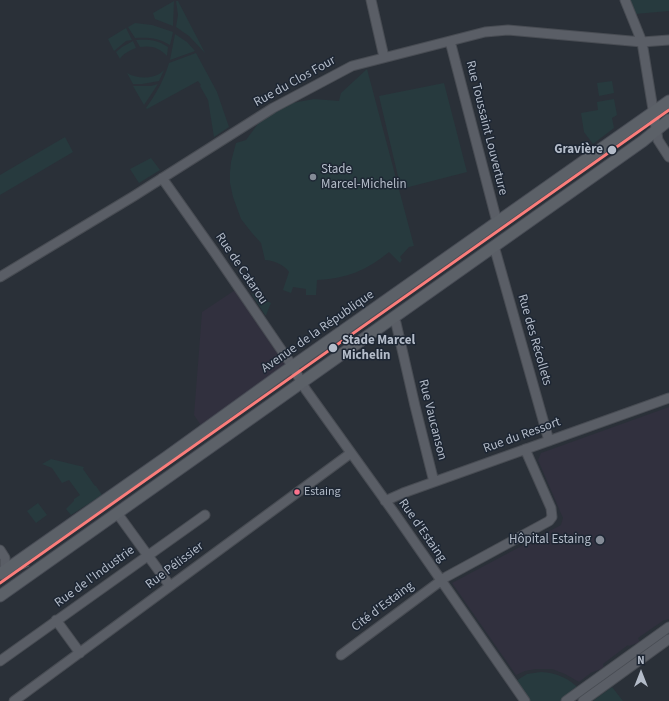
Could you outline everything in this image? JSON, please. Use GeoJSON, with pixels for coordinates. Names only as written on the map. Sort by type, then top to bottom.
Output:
{"type":"FeatureCollection","features":[{"type":"Feature","properties":{"kind":"main road","name":"Avenue de la République"},"geometry":{"type":"LineString","coordinates":[[0,596],[117,513],[497,222],[669,101]]}},
{"type":"Feature","properties":{"kind":"main road","name":"Avenue de la République"},"geometry":{"type":"LineString","coordinates":[[2,572],[168,456],[392,318],[669,120]]}},
{"type":"Feature","properties":{"kind":"street"},"geometry":{"type":"LineString","coordinates":[[371,0],[384,57]]}},
{"type":"Feature","properties":{"kind":"street"},"geometry":{"type":"LineString","coordinates":[[625,0],[642,42],[658,140],[669,157]]}},
{"type":"Feature","properties":{"kind":"street","name":"Rue du Clos Four"},"geometry":{"type":"LineString","coordinates":[[0,277],[273,108],[347,68],[384,57],[485,32],[508,30],[642,42],[669,40]]}},
{"type":"Feature","properties":{"kind":"street","name":"Rue Toussaint Louverture"},"geometry":{"type":"LineString","coordinates":[[450,41],[497,222]]}},
{"type":"Feature","properties":{"kind":"street","name":"Rue de Catarou"},"geometry":{"type":"LineString","coordinates":[[162,178],[298,375]]}},
{"type":"Feature","properties":{"kind":"street","name":"Rue des Récollets"},"geometry":{"type":"LineString","coordinates":[[494,246],[549,441]]}},
{"type":"Feature","properties":{"kind":"street","name":"Rue Vaucanson"},"geometry":{"type":"LineString","coordinates":[[392,318],[396,323],[414,406],[434,482]]}},
{"type":"Feature","properties":{"kind":"street","name":"Rue d'Estaing"},"geometry":{"type":"LineString","coordinates":[[298,375],[306,390],[526,701]]}},
{"type":"Feature","properties":{"kind":"street","name":"Rue du Ressort"},"geometry":{"type":"LineString","coordinates":[[385,501],[403,493],[669,398]]}},
{"type":"Feature","properties":{"kind":"street","name":"Cité d'Estaing"},"geometry":{"type":"LineString","coordinates":[[341,655],[446,577],[549,521],[552,517],[551,508],[525,449]]}},
{"type":"Feature","properties":{"kind":"street","name":"Rue Pélissier"},"geometry":{"type":"LineString","coordinates":[[14,701],[351,453]]}},
{"type":"Feature","properties":{"kind":"street"},"geometry":{"type":"LineString","coordinates":[[117,513],[170,586]]}},
{"type":"Feature","properties":{"kind":"street","name":"Rue de l'Industrie"},"geometry":{"type":"LineString","coordinates":[[0,661],[205,515]]}},
{"type":"Feature","properties":{"kind":"street"},"geometry":{"type":"LineString","coordinates":[[0,550],[6,558],[18,560]]}},
{"type":"Feature","properties":{"kind":"street"},"geometry":{"type":"LineString","coordinates":[[2,572],[6,558]]}},
{"type":"Feature","properties":{"kind":"street"},"geometry":{"type":"LineString","coordinates":[[56,620],[80,653]]}},
{"type":"Feature","properties":{"kind":"street"},"geometry":{"type":"LineString","coordinates":[[566,701],[669,627]]}},
{"type":"Feature","properties":{"kind":"street"},"geometry":{"type":"LineString","coordinates":[[583,701],[669,639]]}},
{"type":"Feature","properties":{"kind":"shaded area"},"geometry":{"type":"Polygon","coordinates":[[[238,288],[290,364],[204,430],[194,415],[202,312],[238,288]]]}},
{"type":"Feature","properties":{"kind":"shaded area","name":"Hôpital Estaing"},"geometry":{"type":"Polygon","coordinates":[[[669,407],[669,619],[664,620],[638,638],[640,642],[629,646],[628,645],[603,664],[604,668],[592,672],[579,682],[552,669],[536,669],[525,671],[516,675],[452,583],[561,525],[563,518],[538,460],[541,453],[669,407]]]}},
{"type":"Feature","properties":{"kind":"green space"},"geometry":{"type":"Polygon","coordinates":[[[630,0],[669,0],[669,11],[635,14],[630,0]]]}},
{"type":"Feature","properties":{"kind":"green space"},"geometry":{"type":"Polygon","coordinates":[[[174,1],[173,26],[155,19],[153,13],[174,1]]]}},
{"type":"Feature","properties":{"kind":"green space"},"geometry":{"type":"Polygon","coordinates":[[[176,1],[178,1],[205,53],[189,36],[176,27],[178,15],[176,1]]]}},
{"type":"Feature","properties":{"kind":"green space"},"geometry":{"type":"Polygon","coordinates":[[[135,23],[152,25],[173,32],[170,45],[153,38],[135,38],[128,27],[135,23]]]}},
{"type":"Feature","properties":{"kind":"green space"},"geometry":{"type":"Polygon","coordinates":[[[126,28],[132,40],[126,41],[114,51],[108,39],[126,28]]]}},
{"type":"Feature","properties":{"kind":"green space"},"geometry":{"type":"Polygon","coordinates":[[[175,34],[187,42],[195,51],[170,60],[175,34]]]}},
{"type":"Feature","properties":{"kind":"green space"},"geometry":{"type":"Polygon","coordinates":[[[136,40],[153,40],[168,47],[167,56],[155,48],[148,46],[140,47],[136,40]]]}},
{"type":"Feature","properties":{"kind":"green space"},"geometry":{"type":"Polygon","coordinates":[[[133,41],[136,48],[129,51],[120,59],[116,52],[133,41]]]}},
{"type":"Feature","properties":{"kind":"green space"},"geometry":{"type":"Polygon","coordinates":[[[196,53],[217,92],[229,127],[214,137],[208,100],[198,81],[147,109],[146,108],[159,87],[169,63],[196,53]]]}},
{"type":"Feature","properties":{"kind":"green space","name":"Stade Marcel-Michelin"},"geometry":{"type":"Polygon","coordinates":[[[367,69],[414,246],[409,247],[400,257],[402,260],[400,263],[389,252],[364,269],[337,278],[317,280],[316,295],[306,295],[306,289],[293,287],[291,293],[283,290],[289,272],[287,269],[278,263],[265,260],[261,243],[241,219],[233,197],[230,183],[231,162],[236,143],[246,140],[260,121],[287,104],[314,99],[339,101],[341,93],[367,69]]]}},
{"type":"Feature","properties":{"kind":"green space"},"geometry":{"type":"Polygon","coordinates":[[[164,70],[159,81],[142,84],[133,84],[127,73],[146,78],[156,76],[164,70]]]}},
{"type":"Feature","properties":{"kind":"green space"},"geometry":{"type":"Polygon","coordinates":[[[612,81],[614,93],[599,96],[597,83],[612,81]]]}},
{"type":"Feature","properties":{"kind":"green space"},"geometry":{"type":"Polygon","coordinates":[[[444,83],[467,172],[401,189],[379,96],[444,83]]]}},
{"type":"Feature","properties":{"kind":"green space"},"geometry":{"type":"Polygon","coordinates":[[[158,84],[144,105],[133,86],[151,86],[158,84]]]}},
{"type":"Feature","properties":{"kind":"green space"},"geometry":{"type":"Polygon","coordinates":[[[614,99],[617,115],[612,118],[614,128],[593,144],[584,132],[581,113],[598,110],[597,102],[614,99]]]}},
{"type":"Feature","properties":{"kind":"green space"},"geometry":{"type":"Polygon","coordinates":[[[65,137],[73,152],[0,195],[0,175],[65,137]]]}},
{"type":"Feature","properties":{"kind":"green space"},"geometry":{"type":"Polygon","coordinates":[[[151,158],[160,170],[139,183],[130,169],[151,158]]]}},
{"type":"Feature","properties":{"kind":"green space"},"geometry":{"type":"Polygon","coordinates":[[[251,293],[271,303],[266,315],[265,315],[251,293]]]}},
{"type":"Feature","properties":{"kind":"green space"},"geometry":{"type":"Polygon","coordinates":[[[51,459],[84,467],[83,469],[102,495],[71,515],[66,509],[74,501],[74,499],[80,495],[69,480],[62,483],[52,468],[42,464],[51,459]]]}},
{"type":"Feature","properties":{"kind":"green space"},"geometry":{"type":"Polygon","coordinates":[[[38,503],[47,515],[36,523],[27,511],[38,503]]]}},
{"type":"Feature","properties":{"kind":"green space"},"geometry":{"type":"Polygon","coordinates":[[[541,672],[562,677],[572,682],[580,690],[564,701],[530,701],[516,681],[527,674],[541,672]]]}},
{"type":"Feature","properties":{"kind":"green space"},"geometry":{"type":"Polygon","coordinates":[[[612,687],[623,701],[593,701],[594,700],[612,687]]]}},
{"type":"Feature","properties":{"kind":"tram line"},"geometry":{"type":"LineString","coordinates":[[16,572],[29,566]]}},
{"type":"Feature","properties":{"kind":"transit line"},"geometry":{"type":"LineString","coordinates":[[0,583],[669,110]]}},
{"type":"Feature","properties":{"kind":"place","name":"Gravière"},"geometry":{"type":"Point","coordinates":[612,150]}},
{"type":"Feature","properties":{"kind":"place","name":"Stade Marcel-Michelin"},"geometry":{"type":"Point","coordinates":[313,177]}},
{"type":"Feature","properties":{"kind":"place","name":"Stade Marcel Michelin"},"geometry":{"type":"Point","coordinates":[333,348]}},
{"type":"Feature","properties":{"kind":"place","name":"Estaing"},"geometry":{"type":"Point","coordinates":[297,492]}},
{"type":"Feature","properties":{"kind":"place","name":"Hôpital Estaing"},"geometry":{"type":"Point","coordinates":[600,540]}}]}
